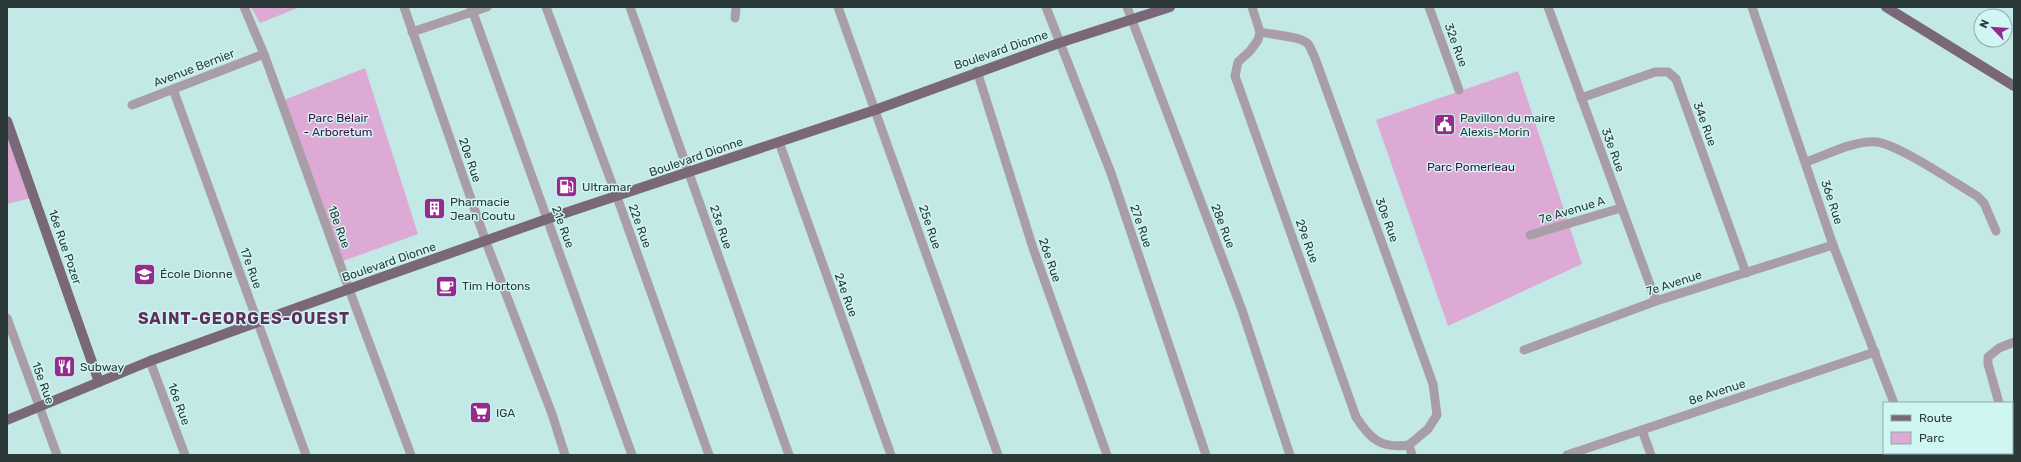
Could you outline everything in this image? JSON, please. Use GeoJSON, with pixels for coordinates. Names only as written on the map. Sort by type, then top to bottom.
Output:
{"type":"FeatureCollection","features":[{"type":"Feature","properties":{"kind":"main road","name":"Boulevard Dionne"},"geometry":{"type":"LineString","coordinates":[[7,420],[150,361],[348,289],[486,242],[547,219],[875,110],[978,71],[1059,43],[1170,7]]}},
{"type":"Feature","properties":{"kind":"main road"},"geometry":{"type":"LineString","coordinates":[[1886,7],[2014,86]]}},
{"type":"Feature","properties":{"kind":"main road","name":"16e Rue Pozer"},"geometry":{"type":"LineString","coordinates":[[7,121],[99,382]]}},
{"type":"Feature","properties":{"kind":"street","name":"18e Rue"},"geometry":{"type":"LineString","coordinates":[[244,7],[264,54],[348,289],[411,455]]}},
{"type":"Feature","properties":{"kind":"street","name":"20e Rue"},"geometry":{"type":"LineString","coordinates":[[404,7],[486,242],[552,414],[565,455]]}},
{"type":"Feature","properties":{"kind":"street"},"geometry":{"type":"LineString","coordinates":[[412,32],[472,9],[487,7]]}},
{"type":"Feature","properties":{"kind":"street","name":"22e Rue"},"geometry":{"type":"LineString","coordinates":[[546,7],[617,197],[709,455]]}},
{"type":"Feature","properties":{"kind":"street","name":"23e Rue"},"geometry":{"type":"LineString","coordinates":[[630,7],[789,455]]}},
{"type":"Feature","properties":{"kind":"street"},"geometry":{"type":"LineString","coordinates":[[735,18],[736,7]]}},
{"type":"Feature","properties":{"kind":"street","name":"25e Rue"},"geometry":{"type":"LineString","coordinates":[[838,7],[998,455]]}},
{"type":"Feature","properties":{"kind":"street","name":"27e Rue"},"geometry":{"type":"LineString","coordinates":[[1046,7],[1111,173],[1206,455]]}},
{"type":"Feature","properties":{"kind":"street","name":"28e Rue"},"geometry":{"type":"LineString","coordinates":[[1126,7],[1242,310],[1290,455]]}},
{"type":"Feature","properties":{"kind":"street"},"geometry":{"type":"LineString","coordinates":[[1252,7],[1260,32]]}},
{"type":"Feature","properties":{"kind":"street","name":"32e Rue"},"geometry":{"type":"LineString","coordinates":[[1429,7],[1459,90]]}},
{"type":"Feature","properties":{"kind":"street","name":"33e Rue"},"geometry":{"type":"LineString","coordinates":[[1548,7],[1656,301]]}},
{"type":"Feature","properties":{"kind":"street","name":"36e Rue"},"geometry":{"type":"LineString","coordinates":[[1752,7],[1833,245],[1894,402]]}},
{"type":"Feature","properties":{"kind":"street","name":"21e Rue"},"geometry":{"type":"LineString","coordinates":[[472,9],[632,455]]}},
{"type":"Feature","properties":{"kind":"street","name":"29e Rue"},"geometry":{"type":"LineString","coordinates":[[1260,32],[1258,40],[1250,51],[1238,62],[1235,76],[1356,417],[1365,432],[1380,443],[1396,446],[1409,445]]}},
{"type":"Feature","properties":{"kind":"street","name":"30e Rue"},"geometry":{"type":"LineString","coordinates":[[1260,32],[1297,38],[1308,43],[1315,58],[1431,376],[1437,415],[1428,430],[1409,445]]}},
{"type":"Feature","properties":{"kind":"street","name":"Avenue Bernier"},"geometry":{"type":"LineString","coordinates":[[132,106],[264,54]]}},
{"type":"Feature","properties":{"kind":"street","name":"26e Rue"},"geometry":{"type":"LineString","coordinates":[[978,71],[1034,251],[1107,455]]}},
{"type":"Feature","properties":{"kind":"street","name":"34e Rue"},"geometry":{"type":"LineString","coordinates":[[1581,98],[1655,72],[1668,72],[1676,79],[1746,273]]}},
{"type":"Feature","properties":{"kind":"street","name":"17e Rue"},"geometry":{"type":"LineString","coordinates":[[173,89],[306,455]]}},
{"type":"Feature","properties":{"kind":"street","name":"24e Rue"},"geometry":{"type":"LineString","coordinates":[[779,142],[891,455]]}},
{"type":"Feature","properties":{"kind":"street"},"geometry":{"type":"LineString","coordinates":[[1806,162],[1862,143],[1877,142],[1894,148],[1977,196],[1984,203],[1996,231]]}},
{"type":"Feature","properties":{"kind":"street","name":"7e Avenue A"},"geometry":{"type":"LineString","coordinates":[[1530,235],[1621,208]]}},
{"type":"Feature","properties":{"kind":"street","name":"7e Avenue"},"geometry":{"type":"LineString","coordinates":[[1524,350],[1656,301],[1833,245]]}},
{"type":"Feature","properties":{"kind":"street","name":"15e Rue"},"geometry":{"type":"LineString","coordinates":[[7,318],[56,455]]}},
{"type":"Feature","properties":{"kind":"street"},"geometry":{"type":"LineString","coordinates":[[1999,402],[1988,364],[1988,357],[1998,348],[2014,342]]}},
{"type":"Feature","properties":{"kind":"street","name":"8e Avenue"},"geometry":{"type":"LineString","coordinates":[[1567,455],[1875,352]]}},
{"type":"Feature","properties":{"kind":"street","name":"16e Rue"},"geometry":{"type":"LineString","coordinates":[[150,361],[185,455]]}},
{"type":"Feature","properties":{"kind":"street"},"geometry":{"type":"LineString","coordinates":[[1642,430],[1651,455]]}},
{"type":"Feature","properties":{"kind":"street"},"geometry":{"type":"LineString","coordinates":[[1409,445],[1412,455]]}},
{"type":"Feature","properties":{"kind":"green space"},"geometry":{"type":"Polygon","coordinates":[[[251,7],[300,7],[260,23],[251,7]]]}},
{"type":"Feature","properties":{"kind":"green space","name":"Parc Bélair - Arboretum"},"geometry":{"type":"Polygon","coordinates":[[[365,68],[418,234],[343,261],[284,100],[365,68]]]}},
{"type":"Feature","properties":{"kind":"green space","name":"Parc Pomerleau"},"geometry":{"type":"Polygon","coordinates":[[[1518,71],[1582,264],[1448,326],[1376,120],[1518,71]]]}},
{"type":"Feature","properties":{"kind":"green space"},"geometry":{"type":"Polygon","coordinates":[[[12,136],[35,197],[7,204],[7,138],[12,136]]]}},
{"type":"Feature","properties":{"kind":"place","name":"Pavillon du maire Alexis-Morin"},"geometry":{"type":"Point","coordinates":[1444,125]}},
{"type":"Feature","properties":{"kind":"place","name":"Ultramar"},"geometry":{"type":"Point","coordinates":[567,187]}},
{"type":"Feature","properties":{"kind":"place","name":"Pharmacie Jean Coutu"},"geometry":{"type":"Point","coordinates":[434,209]}},
{"type":"Feature","properties":{"kind":"place","name":"École Dionne"},"geometry":{"type":"Point","coordinates":[145,274]}},
{"type":"Feature","properties":{"kind":"place","name":"Tim Hortons"},"geometry":{"type":"Point","coordinates":[446,286]}},
{"type":"Feature","properties":{"kind":"place","name":"Subway"},"geometry":{"type":"Point","coordinates":[64,367]}},
{"type":"Feature","properties":{"kind":"place","name":"IGA"},"geometry":{"type":"Point","coordinates":[481,413]}},
{"type":"Feature","properties":{"kind":"district","name":"SAINT-GEORGES-OUEST"},"geometry":{"type":"Point","coordinates":[244,318]}}]}
